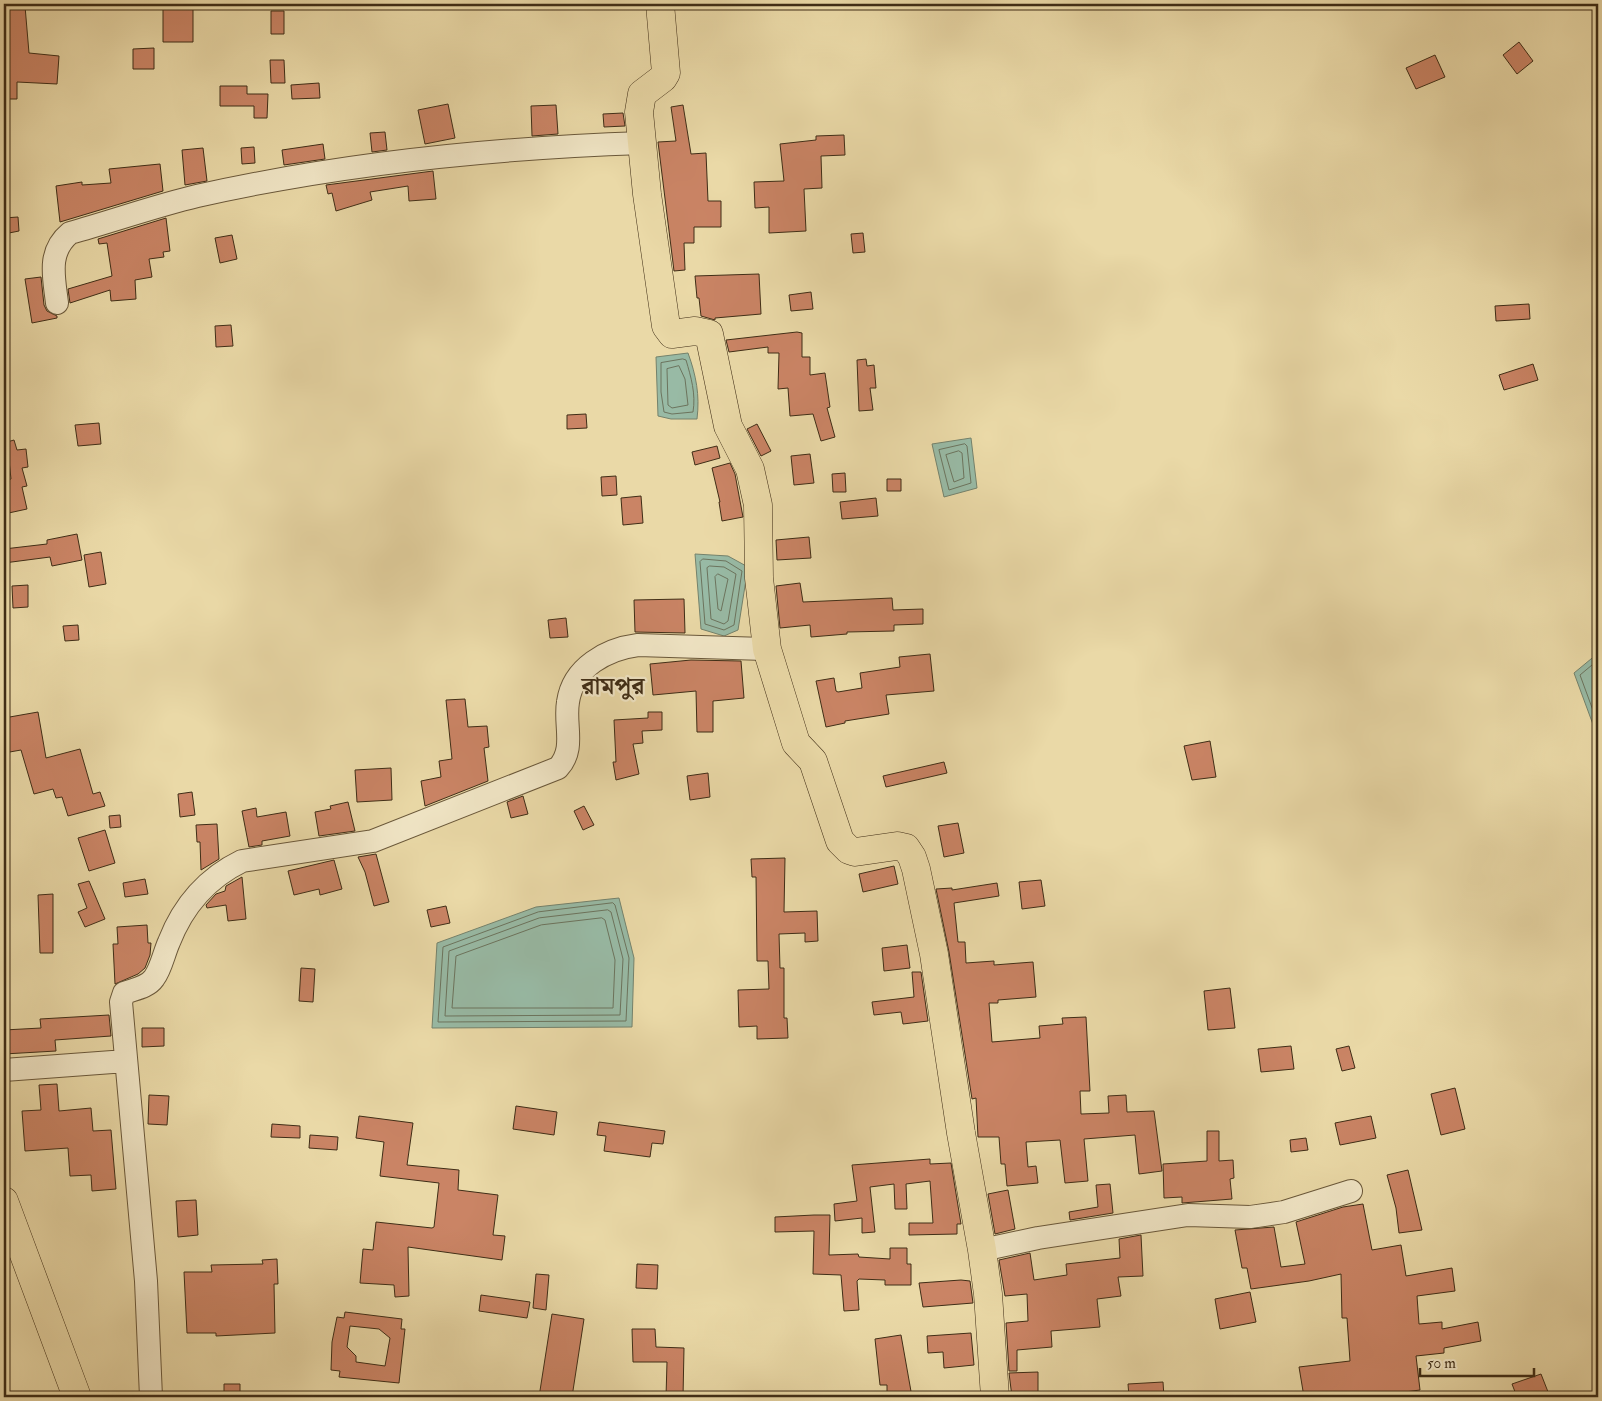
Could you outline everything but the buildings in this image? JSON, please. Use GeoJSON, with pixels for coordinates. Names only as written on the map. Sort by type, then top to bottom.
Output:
{"type":"FeatureCollection","features":[{"type":"Feature","properties":{"kind":"main road"},"geometry":{"type":"LineString","coordinates":[[660,4],[667,67],[663,78],[642,94],[640,112],[647,194],[666,326],[672,334],[695,331],[709,334],[728,426],[750,469],[758,504],[759,578],[767,649],[796,743],[814,762],[840,841],[855,852],[897,846],[906,848],[912,857],[934,954],[961,1133],[982,1250],[988,1294],[995,1397]]}},
{"type":"Feature","properties":{"kind":"main road"},"geometry":{"type":"LineString","coordinates":[[4,1201],[77,1397]]}},
{"type":"Feature","properties":{"kind":"main road"},"geometry":{"type":"LineString","coordinates":[[4,1248],[57,1397]]}},
{"type":"Feature","properties":{"kind":"street"},"geometry":{"type":"LineString","coordinates":[[57,303],[52,264],[62,242],[70,233],[195,196],[299,175],[422,157],[487,153],[562,145],[643,143]]}},
{"type":"Feature","properties":{"kind":"street"},"geometry":{"type":"LineString","coordinates":[[151,1397],[146,1281],[121,1002],[124,993],[141,988],[154,978],[184,910],[193,898],[225,870],[242,861],[373,841],[558,768],[565,760],[568,750],[568,701],[573,689],[580,676],[599,656],[617,648],[638,645],[767,649]]}},
{"type":"Feature","properties":{"kind":"street"},"geometry":{"type":"LineString","coordinates":[[4,1070],[126,1061]]}},
{"type":"Feature","properties":{"kind":"street"},"geometry":{"type":"LineString","coordinates":[[982,1250],[1038,1238],[1188,1215],[1250,1217],[1284,1212],[1351,1192]]}},
{"type":"Feature","properties":{"kind":"water"},"geometry":{"type":"Polygon","coordinates":[[[688,353],[697,385],[697,419],[671,419],[658,416],[656,357],[688,353]]]}},
{"type":"Feature","properties":{"kind":"water"},"geometry":{"type":"Polygon","coordinates":[[[971,438],[977,488],[944,497],[932,444],[971,438]]]}},
{"type":"Feature","properties":{"kind":"water"},"geometry":{"type":"Polygon","coordinates":[[[695,554],[728,556],[748,567],[738,630],[724,636],[701,629],[695,554]]]}},
{"type":"Feature","properties":{"kind":"water"},"geometry":{"type":"Polygon","coordinates":[[[1597,654],[1598,656],[1598,738],[1574,673],[1597,654]]]}},
{"type":"Feature","properties":{"kind":"water"},"geometry":{"type":"Polygon","coordinates":[[[619,898],[634,958],[632,1027],[432,1028],[437,943],[536,907],[619,898]]]}},
{"type":"Feature","properties":{"kind":"district","name":"রামপুর"},"geometry":{"type":"Point","coordinates":[613,686]}}]}
